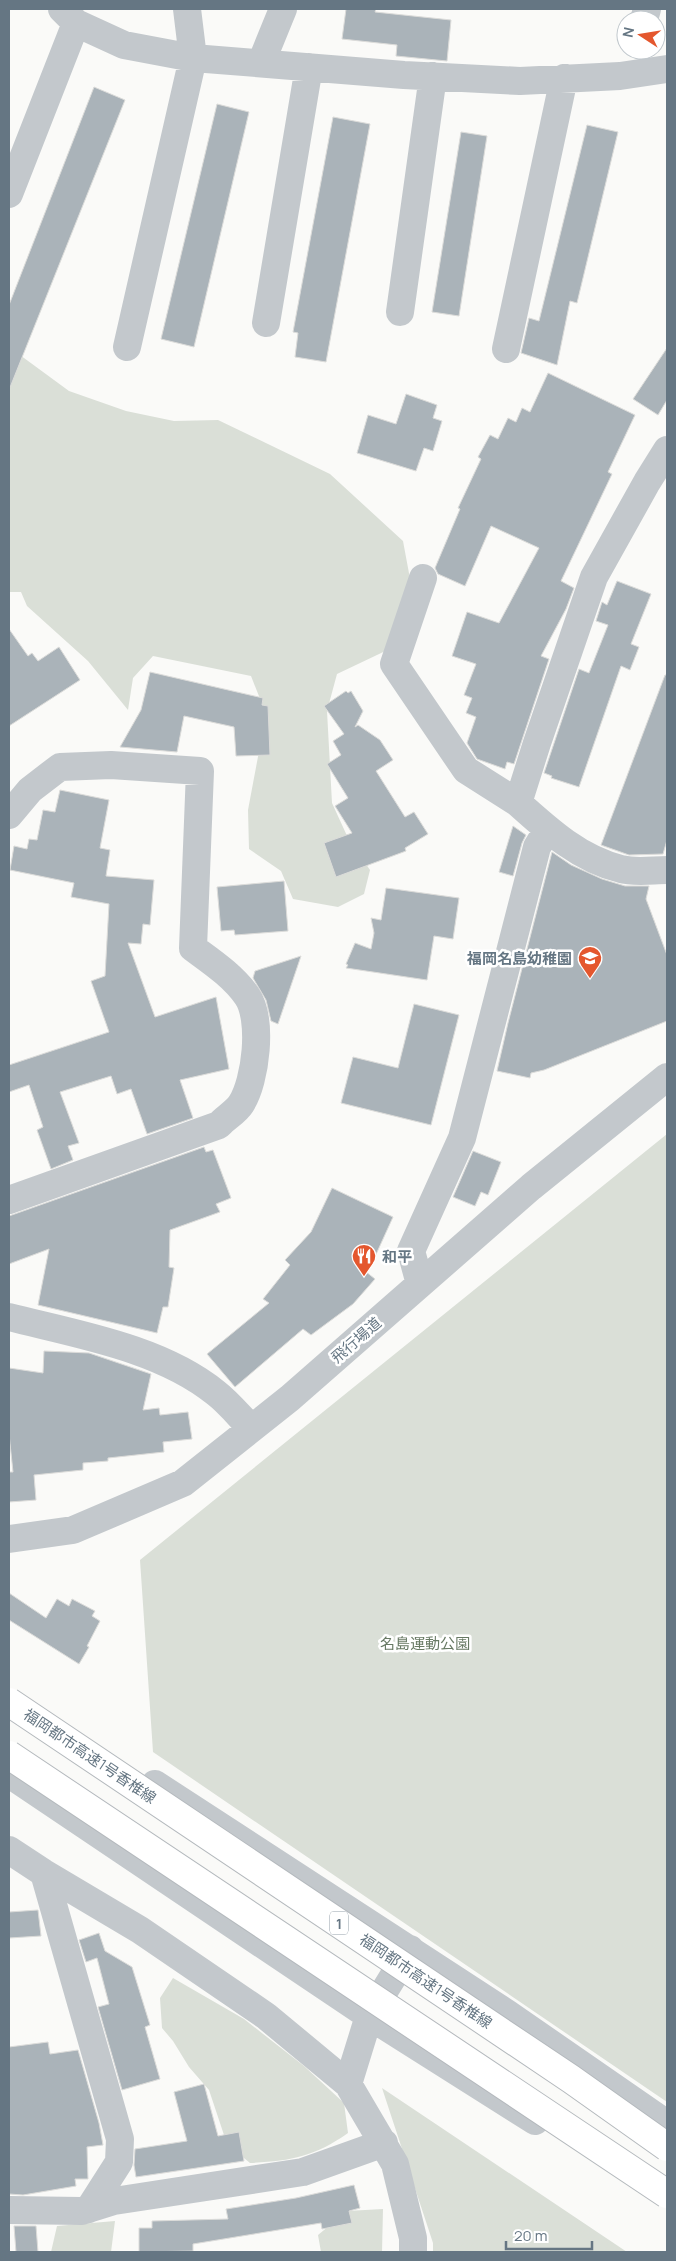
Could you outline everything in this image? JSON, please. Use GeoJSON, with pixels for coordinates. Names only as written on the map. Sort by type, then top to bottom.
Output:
{"type":"FeatureCollection","features":[{"type":"Feature","properties":{"kind":"highway","name":"福岡都市高速1号香椎線"},"geometry":{"type":"LineString","coordinates":[[9,1702],[563,2073],[667,2147]]}},
{"type":"Feature","properties":{"kind":"highway"},"geometry":{"type":"LineString","coordinates":[[9,1755],[145,1848],[544,2110],[667,2194]]}},
{"type":"Feature","properties":{"kind":"street"},"geometry":{"type":"LineString","coordinates":[[127,347],[193,58],[187,9]]}},
{"type":"Feature","properties":{"kind":"street"},"geometry":{"type":"LineString","coordinates":[[261,63],[283,9]]}},
{"type":"Feature","properties":{"kind":"street"},"geometry":{"type":"LineString","coordinates":[[9,194],[69,16],[124,45],[193,58],[520,81],[564,78],[635,62],[667,69]]}},
{"type":"Feature","properties":{"kind":"street"},"geometry":{"type":"LineString","coordinates":[[266,323],[309,67]]}},
{"type":"Feature","properties":{"kind":"street"},"geometry":{"type":"LineString","coordinates":[[400,312],[434,76]]}},
{"type":"Feature","properties":{"kind":"street"},"geometry":{"type":"LineString","coordinates":[[506,349],[564,78]]}},
{"type":"Feature","properties":{"kind":"street"},"geometry":{"type":"LineString","coordinates":[[518,803],[536,744],[594,577],[667,450]]}},
{"type":"Feature","properties":{"kind":"street"},"geometry":{"type":"LineString","coordinates":[[423,578],[394,664],[466,770],[518,803],[548,829],[587,858],[623,870],[667,870]]}},
{"type":"Feature","properties":{"kind":"street"},"geometry":{"type":"LineString","coordinates":[[9,815],[30,790],[60,767],[111,765],[200,771],[193,948],[228,974],[248,998],[256,1028],[254,1069],[241,1104],[218,1125],[9,1200]]}},
{"type":"Feature","properties":{"kind":"street"},"geometry":{"type":"LineString","coordinates":[[420,1284],[412,1251],[462,1138],[537,847],[548,829]]}},
{"type":"Feature","properties":{"kind":"street","name":"飛行場道"},"geometry":{"type":"LineString","coordinates":[[9,1539],[73,1530],[183,1483],[290,1398],[531,1187],[667,1077]]}},
{"type":"Feature","properties":{"kind":"street"},"geometry":{"type":"LineString","coordinates":[[9,1316],[118,1345],[177,1368],[216,1393],[251,1428]]}},
{"type":"Feature","properties":{"kind":"street"},"geometry":{"type":"LineString","coordinates":[[9,1690],[410,1949],[667,2124]]}},
{"type":"Feature","properties":{"kind":"street"},"geometry":{"type":"LineString","coordinates":[[9,1774],[369,2016],[667,2205]]}},
{"type":"Feature","properties":{"kind":"street"},"geometry":{"type":"LineString","coordinates":[[9,1850],[140,1930],[266,2016],[348,2084],[395,2164],[413,2238],[413,2252]]}},
{"type":"Feature","properties":{"kind":"street"},"geometry":{"type":"LineString","coordinates":[[44,1873],[120,2139],[119,2162],[89,2209]]}},
{"type":"Feature","properties":{"kind":"street"},"geometry":{"type":"LineString","coordinates":[[348,2084],[369,2016],[410,1949]]}},
{"type":"Feature","properties":{"kind":"street"},"geometry":{"type":"LineString","coordinates":[[9,2210],[89,2209],[114,2201],[303,2172],[384,2143]]}},
{"type":"Feature","properties":{"kind":"green space"},"geometry":{"type":"Polygon","coordinates":[[[9,347],[69,391],[126,411],[174,421],[218,420],[330,474],[403,541],[411,584],[398,645],[337,674],[327,711],[332,803],[348,838],[370,870],[364,894],[338,907],[293,899],[281,871],[249,849],[248,810],[266,714],[251,676],[153,656],[133,678],[128,710],[88,661],[27,606],[21,592],[9,592],[9,347]]]}},
{"type":"Feature","properties":{"kind":"green space","name":"名島運動公園"},"geometry":{"type":"Polygon","coordinates":[[[667,1134],[667,2102],[153,1752],[140,1560],[667,1134]]]}},
{"type":"Feature","properties":{"kind":"green space"},"geometry":{"type":"Polygon","coordinates":[[[173,1978],[244,2019],[304,2066],[344,2103],[348,2133],[313,2153],[290,2159],[264,2162],[250,2163],[227,2144],[209,2090],[189,2067],[173,2041],[162,2028],[160,1998],[173,1978]]]}},
{"type":"Feature","properties":{"kind":"green space"},"geometry":{"type":"Polygon","coordinates":[[[382,2088],[627,2252],[433,2252],[433,2243],[382,2088]]]}},
{"type":"Feature","properties":{"kind":"green space"},"geometry":{"type":"Polygon","coordinates":[[[383,2209],[382,2252],[321,2252],[318,2235],[347,2211],[383,2209]]]}},
{"type":"Feature","properties":{"kind":"green space"},"geometry":{"type":"Polygon","coordinates":[[[115,2221],[111,2252],[51,2252],[57,2226],[115,2221]]]}},
{"type":"Feature","properties":{"kind":"building"},"geometry":{"type":"Polygon","coordinates":[[[346,9],[376,9],[375,12],[451,20],[447,61],[396,56],[397,45],[342,39],[346,9]]]}},
{"type":"Feature","properties":{"kind":"building"},"geometry":{"type":"Polygon","coordinates":[[[94,87],[125,100],[9,390],[9,305],[94,87]]]}},
{"type":"Feature","properties":{"kind":"building"},"geometry":{"type":"Polygon","coordinates":[[[217,104],[249,112],[194,347],[161,339],[217,104]]]}},
{"type":"Feature","properties":{"kind":"building"},"geometry":{"type":"Polygon","coordinates":[[[333,117],[370,124],[326,362],[295,357],[298,333],[293,332],[333,117]]]}},
{"type":"Feature","properties":{"kind":"building"},"geometry":{"type":"Polygon","coordinates":[[[587,125],[618,132],[577,303],[570,301],[557,365],[521,353],[529,318],[539,321],[587,125]]]}},
{"type":"Feature","properties":{"kind":"building"},"geometry":{"type":"Polygon","coordinates":[[[461,132],[487,136],[459,316],[432,312],[461,132]]]}},
{"type":"Feature","properties":{"kind":"building"},"geometry":{"type":"Polygon","coordinates":[[[667,348],[667,400],[658,415],[633,399],[667,348]]]}},
{"type":"Feature","properties":{"kind":"building"},"geometry":{"type":"Polygon","coordinates":[[[548,373],[635,415],[608,472],[612,474],[561,581],[574,588],[566,609],[541,656],[549,659],[514,764],[507,762],[505,769],[477,759],[467,743],[476,717],[466,713],[472,698],[464,695],[476,664],[452,656],[467,612],[499,623],[539,548],[491,526],[465,586],[438,574],[435,568],[460,509],[458,508],[481,459],[478,457],[490,435],[498,439],[508,418],[516,422],[522,408],[530,412],[548,373]]]}},
{"type":"Feature","properties":{"kind":"building"},"geometry":{"type":"Polygon","coordinates":[[[406,394],[437,405],[433,418],[442,421],[433,451],[424,448],[416,471],[357,453],[368,415],[396,424],[406,394]]]}},
{"type":"Feature","properties":{"kind":"building"},"geometry":{"type":"Polygon","coordinates":[[[617,581],[651,594],[631,644],[639,647],[630,670],[621,666],[579,787],[551,778],[552,776],[544,773],[579,669],[589,673],[608,625],[596,621],[602,602],[607,605],[617,581]]]}},
{"type":"Feature","properties":{"kind":"building"},"geometry":{"type":"Polygon","coordinates":[[[9,629],[28,656],[32,653],[38,661],[59,647],[80,680],[9,726],[9,629]]]}},
{"type":"Feature","properties":{"kind":"building"},"geometry":{"type":"Polygon","coordinates":[[[150,672],[263,698],[262,705],[268,706],[270,755],[236,756],[234,727],[184,716],[177,752],[120,747],[141,710],[150,672]]]}},
{"type":"Feature","properties":{"kind":"building"},"geometry":{"type":"Polygon","coordinates":[[[665,675],[667,675],[667,840],[663,854],[629,855],[601,845],[665,675]]]}},
{"type":"Feature","properties":{"kind":"building"},"geometry":{"type":"Polygon","coordinates":[[[346,691],[348,693],[351,691],[363,711],[355,727],[358,725],[380,740],[393,760],[376,771],[405,817],[414,812],[428,834],[405,848],[406,851],[336,877],[324,843],[352,833],[335,806],[348,798],[327,764],[341,755],[333,741],[344,734],[324,706],[346,691]]]}},
{"type":"Feature","properties":{"kind":"building"},"geometry":{"type":"Polygon","coordinates":[[[60,790],[109,800],[100,848],[110,850],[106,876],[154,880],[150,925],[143,924],[141,944],[128,943],[155,1017],[216,997],[229,1069],[180,1080],[193,1118],[147,1134],[131,1089],[117,1094],[111,1076],[60,1092],[79,1143],[68,1146],[73,1160],[51,1169],[37,1130],[43,1127],[29,1085],[9,1092],[9,1065],[109,1032],[91,981],[105,976],[109,904],[71,897],[74,883],[10,870],[14,846],[27,849],[29,839],[37,840],[43,810],[55,812],[60,790]]]}},
{"type":"Feature","properties":{"kind":"building"},"geometry":{"type":"Polygon","coordinates":[[[513,826],[526,835],[513,876],[499,872],[513,826]]]}},
{"type":"Feature","properties":{"kind":"building"},"geometry":{"type":"Polygon","coordinates":[[[552,852],[571,865],[602,879],[625,886],[649,886],[646,899],[667,955],[667,1021],[544,1070],[531,1073],[530,1078],[497,1071],[552,852]]]}},
{"type":"Feature","properties":{"kind":"building"},"geometry":{"type":"Polygon","coordinates":[[[284,881],[288,931],[235,935],[234,930],[221,931],[217,887],[284,881]]]}},
{"type":"Feature","properties":{"kind":"building"},"geometry":{"type":"Polygon","coordinates":[[[386,888],[459,898],[453,939],[434,936],[427,980],[346,968],[355,943],[371,949],[374,933],[371,918],[381,920],[386,888]]]}},
{"type":"Feature","properties":{"kind":"building"},"geometry":{"type":"Polygon","coordinates":[[[301,956],[278,1024],[271,1021],[266,1000],[253,978],[255,971],[301,956]]]}},
{"type":"Feature","properties":{"kind":"building"},"geometry":{"type":"Polygon","coordinates":[[[414,1004],[459,1015],[431,1125],[341,1103],[353,1057],[398,1068],[414,1004]]]}},
{"type":"Feature","properties":{"kind":"building"},"geometry":{"type":"Polygon","coordinates":[[[204,1147],[206,1152],[213,1150],[231,1198],[216,1204],[220,1212],[170,1230],[169,1267],[174,1268],[168,1307],[163,1307],[157,1333],[38,1305],[49,1249],[9,1264],[9,1216],[204,1147]]]}},
{"type":"Feature","properties":{"kind":"building"},"geometry":{"type":"Polygon","coordinates":[[[473,1151],[501,1162],[488,1195],[481,1192],[475,1206],[453,1197],[473,1151]]]}},
{"type":"Feature","properties":{"kind":"building"},"geometry":{"type":"Polygon","coordinates":[[[332,1188],[393,1217],[373,1261],[365,1271],[375,1279],[353,1304],[311,1335],[303,1329],[235,1387],[207,1354],[269,1303],[263,1299],[290,1265],[285,1260],[311,1232],[332,1188]]]}},
{"type":"Feature","properties":{"kind":"building"},"geometry":{"type":"Polygon","coordinates":[[[44,1351],[89,1353],[151,1374],[143,1410],[159,1408],[160,1415],[188,1412],[192,1439],[163,1442],[164,1452],[108,1458],[108,1461],[83,1463],[83,1470],[34,1475],[36,1500],[9,1502],[9,1472],[13,1472],[9,1434],[9,1368],[43,1373],[44,1351]]]}},
{"type":"Feature","properties":{"kind":"building"},"geometry":{"type":"Polygon","coordinates":[[[9,1593],[46,1618],[57,1599],[69,1606],[72,1599],[95,1611],[92,1616],[100,1621],[87,1646],[89,1647],[79,1664],[9,1620],[9,1593]]]}},
{"type":"Feature","properties":{"kind":"building"},"geometry":{"type":"Polygon","coordinates":[[[38,1910],[41,1936],[9,1938],[9,1912],[38,1910]]]}},
{"type":"Feature","properties":{"kind":"building"},"geometry":{"type":"Polygon","coordinates":[[[99,1933],[105,1951],[132,1967],[150,2025],[145,2027],[160,2079],[122,2090],[98,2007],[109,2004],[97,1958],[86,1962],[79,1940],[99,1933]]]}},
{"type":"Feature","properties":{"kind":"building"},"geometry":{"type":"Polygon","coordinates":[[[48,2042],[50,2054],[78,2050],[99,2123],[103,2145],[87,2147],[88,2179],[75,2179],[76,2186],[23,2195],[9,2194],[9,2047],[48,2042]]]}},
{"type":"Feature","properties":{"kind":"building"},"geometry":{"type":"Polygon","coordinates":[[[204,2084],[218,2136],[239,2132],[244,2161],[136,2177],[134,2165],[135,2149],[187,2141],[174,2092],[204,2084]]]}},
{"type":"Feature","properties":{"kind":"building"},"geometry":{"type":"Polygon","coordinates":[[[354,2185],[360,2208],[349,2211],[352,2223],[322,2229],[321,2223],[193,2244],[193,2251],[139,2252],[139,2228],[152,2228],[152,2221],[228,2219],[226,2209],[296,2198],[354,2185]]]}},
{"type":"Feature","properties":{"kind":"building"},"geometry":{"type":"Polygon","coordinates":[[[14,2226],[36,2226],[38,2252],[16,2252],[14,2226]]]}},
{"type":"Feature","properties":{"kind":"place","name":"福岡名島幼稚園"},"geometry":{"type":"Point","coordinates":[590,979]}},
{"type":"Feature","properties":{"kind":"place","name":"和平"},"geometry":{"type":"Point","coordinates":[364,1277]}}]}
